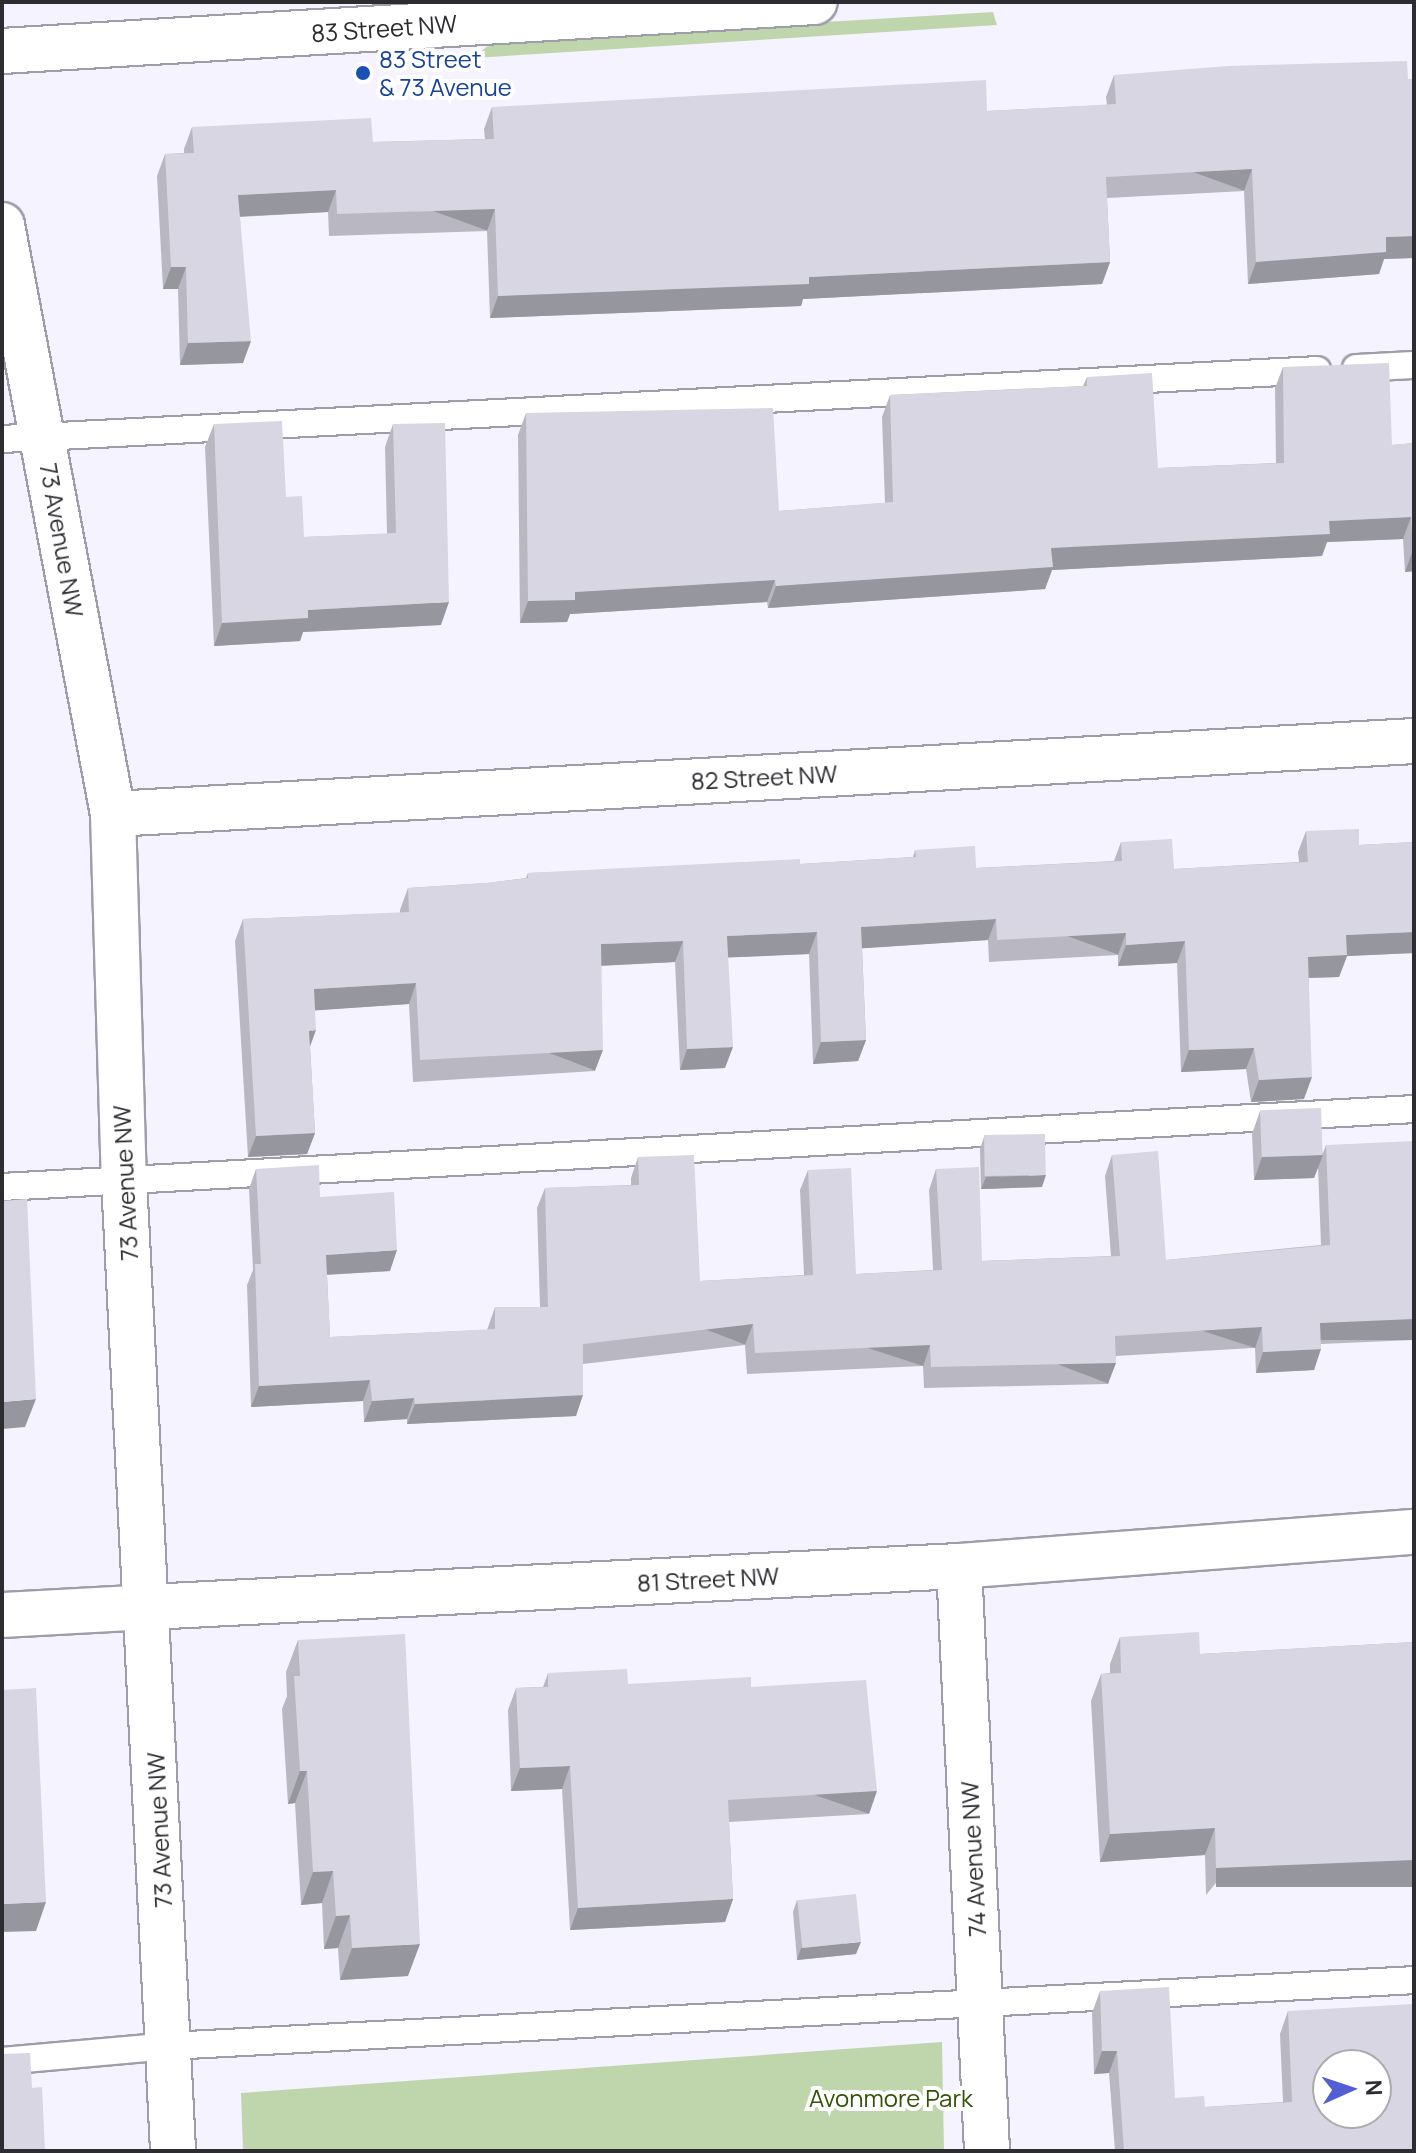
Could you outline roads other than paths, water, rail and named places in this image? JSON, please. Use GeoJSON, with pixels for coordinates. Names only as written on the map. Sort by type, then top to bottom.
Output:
{"type":"FeatureCollection","features":[{"type":"Feature","properties":{"kind":"street","name":"83 Street NW"},"geometry":{"type":"LineString","coordinates":[[2,51],[815,2]]}},
{"type":"Feature","properties":{"kind":"street","name":"73 Avenue NW"},"geometry":{"type":"LineString","coordinates":[[2,225],[23,439],[113,814],[124,1179],[149,1607],[173,2151]]}},
{"type":"Feature","properties":{"kind":"street","name":"82 Street NW"},"geometry":{"type":"LineString","coordinates":[[113,814],[1414,741]]}},
{"type":"Feature","properties":{"kind":"street","name":"81 Street NW"},"geometry":{"type":"LineString","coordinates":[[2,1615],[959,1566],[1414,1532]]}},
{"type":"Feature","properties":{"kind":"street","name":"74 Avenue NW"},"geometry":{"type":"LineString","coordinates":[[959,1566],[987,2151]]}},
{"type":"Feature","properties":{"kind":"lane"},"geometry":{"type":"LineString","coordinates":[[23,439],[1414,365]]}},
{"type":"Feature","properties":{"kind":"lane"},"geometry":{"type":"LineString","coordinates":[[2,1187],[1414,1109]]}},
{"type":"Feature","properties":{"kind":"lane"},"geometry":{"type":"LineString","coordinates":[[2,2061],[169,2046],[1414,1980]]}},
{"type":"Feature","properties":{"kind":"place","name":"83 Street & 73 Avenue"},"geometry":{"type":"Point","coordinates":[363,73]}},
{"type":"Feature","properties":{"kind":"park label","name":"Avonmore Park"},"geometry":{"type":"Point","coordinates":[891,2098]}}]}
